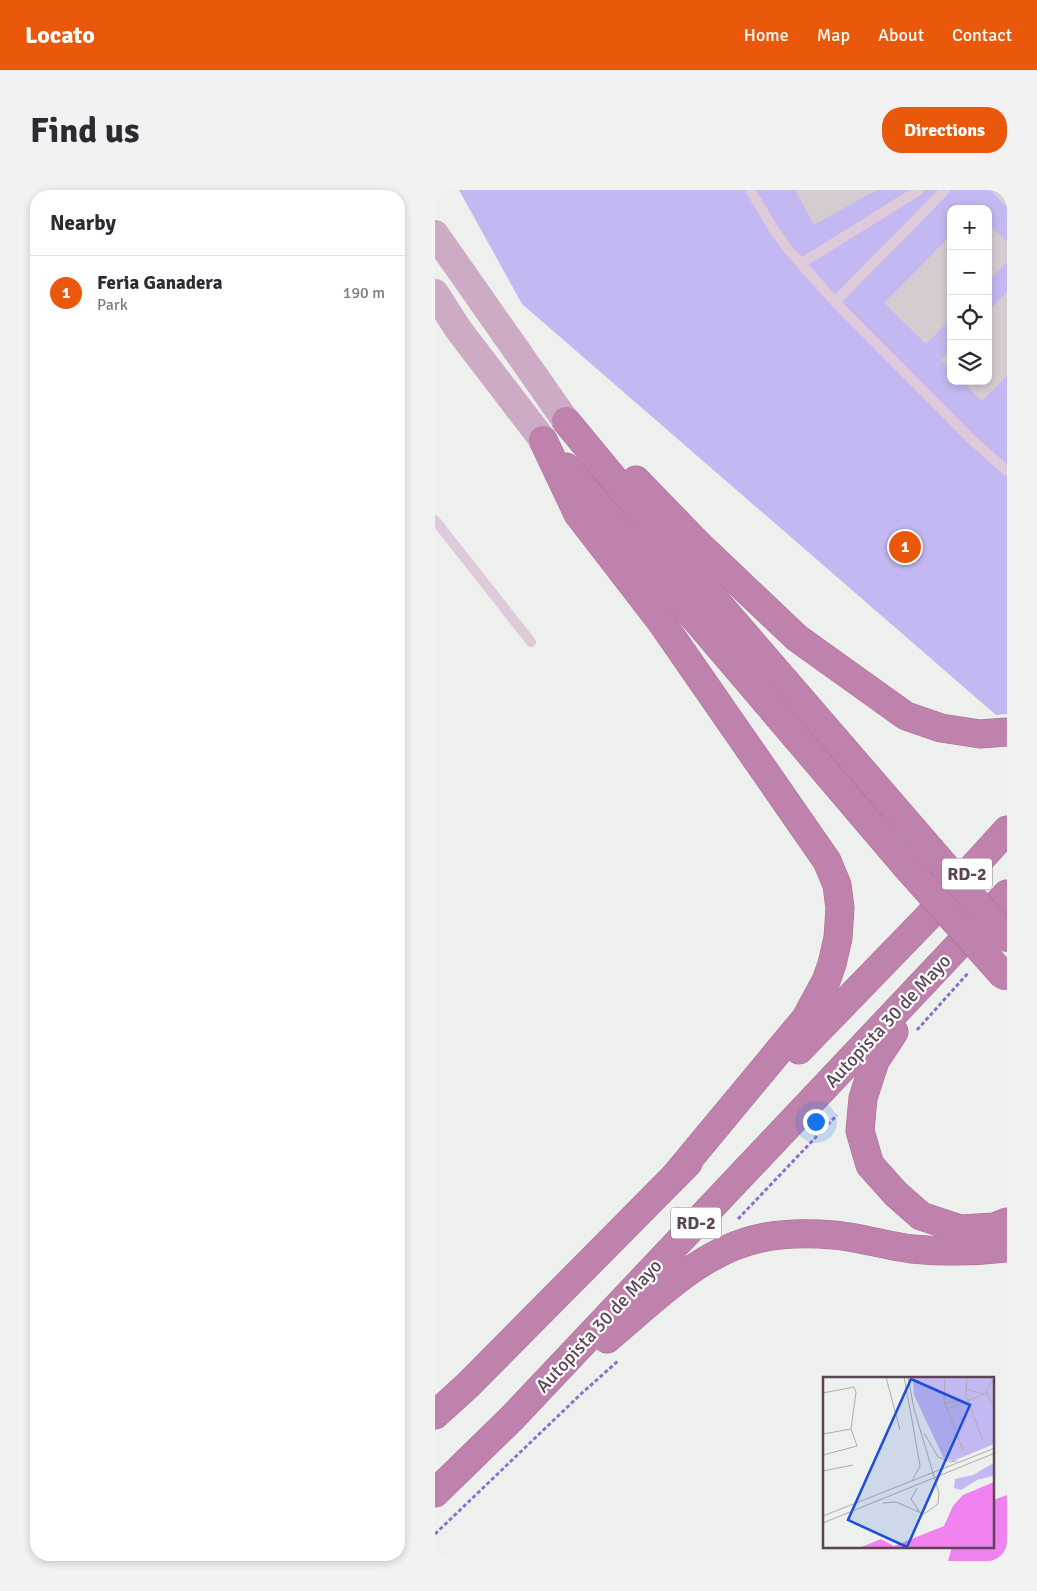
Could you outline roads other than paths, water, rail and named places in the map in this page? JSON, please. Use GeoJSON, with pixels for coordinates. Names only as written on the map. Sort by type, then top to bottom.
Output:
{"type":"FeatureCollection","features":[{"type":"Feature","properties":{"kind":"highway"},"geometry":{"type":"LineString","coordinates":[[566,421],[595,440],[698,544],[797,638],[906,716],[941,728],[980,734],[1007,732]]}},
{"type":"Feature","properties":{"kind":"highway"},"geometry":{"type":"LineString","coordinates":[[566,421],[690,571],[1007,938]]}},
{"type":"Feature","properties":{"kind":"highway"},"geometry":{"type":"LineString","coordinates":[[543,440],[905,865],[1006,977]]}},
{"type":"Feature","properties":{"kind":"highway"},"geometry":{"type":"LineString","coordinates":[[543,440],[578,514],[662,623],[727,715],[827,861],[837,885],[838,938],[832,964],[826,981],[806,1018],[675,1176]]}},
{"type":"Feature","properties":{"kind":"highway","name":"RD-2"},"geometry":{"type":"LineString","coordinates":[[435,1415],[475,1378],[675,1176],[927,918],[1007,830]]}},
{"type":"Feature","properties":{"kind":"highway","name":"Autopista 30 de Mayo"},"geometry":{"type":"LineString","coordinates":[[435,1493],[512,1418],[1007,894]]}},
{"type":"Feature","properties":{"kind":"highway"},"geometry":{"type":"LineString","coordinates":[[924,983],[875,1061],[863,1098],[860,1131],[871,1165],[896,1194],[921,1216],[960,1229],[995,1227],[1007,1222]]}},
{"type":"Feature","properties":{"kind":"highway"},"geometry":{"type":"LineString","coordinates":[[512,1418],[687,1272],[729,1249],[761,1238],[794,1234],[834,1235],[912,1249],[971,1252],[1007,1248]]}},
{"type":"Feature","properties":{"kind":"main road"},"geometry":{"type":"LineString","coordinates":[[435,234],[566,421]]}},
{"type":"Feature","properties":{"kind":"main road"},"geometry":{"type":"LineString","coordinates":[[435,293],[458,329],[543,440]]}},
{"type":"Feature","properties":{"kind":"lane"},"geometry":{"type":"LineString","coordinates":[[750,190],[773,228],[799,262],[835,302],[971,439],[1007,471]]}},
{"type":"Feature","properties":{"kind":"lane"},"geometry":{"type":"LineString","coordinates":[[799,262],[805,261],[919,190]]}},
{"type":"Feature","properties":{"kind":"lane"},"geometry":{"type":"LineString","coordinates":[[835,302],[945,190]]}},
{"type":"Feature","properties":{"kind":"lane"},"geometry":{"type":"LineString","coordinates":[[997,190],[1007,201]]}},
{"type":"Feature","properties":{"kind":"lane"},"geometry":{"type":"LineString","coordinates":[[435,520],[531,642]]}},
{"type":"Feature","properties":{"kind":"place","name":"Feria Ganadera"},"geometry":{"type":"Point","coordinates":[905,547]}}]}
